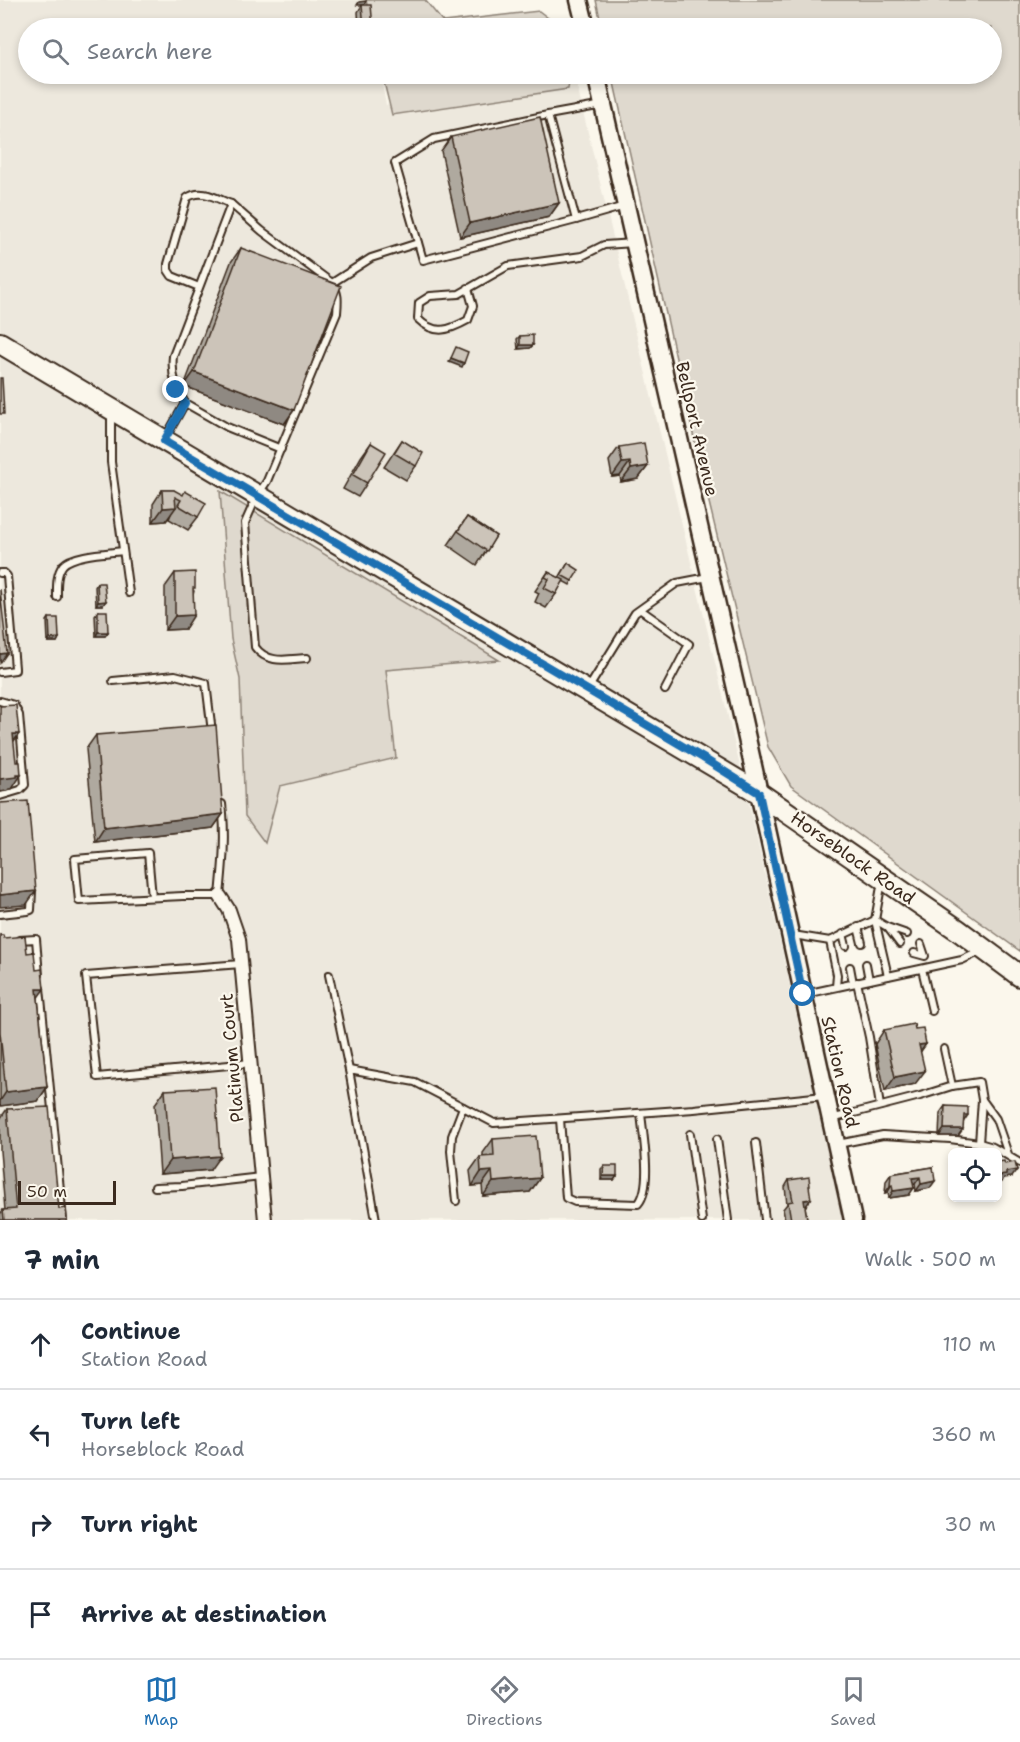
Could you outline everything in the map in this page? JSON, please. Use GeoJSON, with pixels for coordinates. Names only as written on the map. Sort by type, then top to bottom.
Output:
{"type":"FeatureCollection","features":[{"type":"Feature","properties":{"kind":"main road"},"geometry":{"type":"LineString","coordinates":[[579,0],[584,18]]}},
{"type":"Feature","properties":{"kind":"main road","name":"Bellport Avenue"},"geometry":{"type":"LineString","coordinates":[[598,84],[759,793]]}},
{"type":"Feature","properties":{"kind":"main road","name":"Horseblock Road"},"geometry":{"type":"LineString","coordinates":[[0,343],[759,793],[1020,976]]}},
{"type":"Feature","properties":{"kind":"main road","name":"Station Road"},"geometry":{"type":"LineString","coordinates":[[759,793],[852,1220]]}},
{"type":"Feature","properties":{"kind":"street","name":"Platinum Court"},"geometry":{"type":"LineString","coordinates":[[220,896],[229,910],[239,939],[265,1220]]}},
{"type":"Feature","properties":{"kind":"lane"},"geometry":{"type":"LineString","coordinates":[[603,105],[434,139],[395,163],[423,260],[626,206]]}},
{"type":"Feature","properties":{"kind":"lane"},"geometry":{"type":"LineString","coordinates":[[548,115],[576,220]]}},
{"type":"Feature","properties":{"kind":"lane"},"geometry":{"type":"LineString","coordinates":[[199,287],[172,276],[168,270],[168,264],[187,198],[202,193],[231,204],[262,231],[332,283],[337,291],[336,313],[281,449],[245,523],[255,647],[260,655],[268,659],[307,658]]}},
{"type":"Feature","properties":{"kind":"lane"},"geometry":{"type":"LineString","coordinates":[[231,204],[172,356],[171,368],[176,390],[185,403],[227,427],[281,449]]}},
{"type":"Feature","properties":{"kind":"lane"},"geometry":{"type":"LineString","coordinates":[[332,283],[372,258],[418,243]]}},
{"type":"Feature","properties":{"kind":"lane"},"geometry":{"type":"LineString","coordinates":[[468,288],[473,306],[468,320],[451,330],[425,326],[418,319],[419,303],[424,300],[430,297],[459,294],[468,288],[508,266],[582,256],[604,245],[635,243]]}},
{"type":"Feature","properties":{"kind":"lane"},"geometry":{"type":"LineString","coordinates":[[164,441],[185,403]]}},
{"type":"Feature","properties":{"kind":"lane"},"geometry":{"type":"LineString","coordinates":[[111,409],[111,462],[129,593]]}},
{"type":"Feature","properties":{"kind":"lane"},"geometry":{"type":"LineString","coordinates":[[57,597],[58,576],[63,565],[75,558],[123,551]]}},
{"type":"Feature","properties":{"kind":"lane"},"geometry":{"type":"LineString","coordinates":[[0,573],[7,576],[15,670],[0,672]]}},
{"type":"Feature","properties":{"kind":"lane"},"geometry":{"type":"LineString","coordinates":[[588,690],[635,613],[677,583],[711,577]]}},
{"type":"Feature","properties":{"kind":"lane"},"geometry":{"type":"LineString","coordinates":[[641,610],[689,644],[665,690]]}},
{"type":"Feature","properties":{"kind":"lane"},"geometry":{"type":"LineString","coordinates":[[113,681],[176,675],[206,683],[214,741]]}},
{"type":"Feature","properties":{"kind":"lane"},"geometry":{"type":"LineString","coordinates":[[0,700],[15,705],[19,715],[25,785],[20,790],[0,796]]}},
{"type":"Feature","properties":{"kind":"lane"},"geometry":{"type":"LineString","coordinates":[[152,897],[148,853],[75,859],[79,901],[220,896],[224,855],[221,800]]}},
{"type":"Feature","properties":{"kind":"lane"},"geometry":{"type":"LineString","coordinates":[[883,878],[875,920],[888,976]]}},
{"type":"Feature","properties":{"kind":"lane"},"geometry":{"type":"LineString","coordinates":[[0,914],[31,910],[31,884]]}},
{"type":"Feature","properties":{"kind":"lane"},"geometry":{"type":"LineString","coordinates":[[875,920],[886,927],[907,934]]}},
{"type":"Feature","properties":{"kind":"lane"},"geometry":{"type":"LineString","coordinates":[[789,933],[830,941],[875,920]]}},
{"type":"Feature","properties":{"kind":"lane"},"geometry":{"type":"LineString","coordinates":[[858,927],[862,944]]}},
{"type":"Feature","properties":{"kind":"lane"},"geometry":{"type":"LineString","coordinates":[[886,927],[900,944]]}},
{"type":"Feature","properties":{"kind":"lane"},"geometry":{"type":"LineString","coordinates":[[843,934],[846,946]]}},
{"type":"Feature","properties":{"kind":"lane"},"geometry":{"type":"LineString","coordinates":[[12,941],[36,939],[63,1220]]}},
{"type":"Feature","properties":{"kind":"lane"},"geometry":{"type":"LineString","coordinates":[[830,941],[837,975],[836,987]]}},
{"type":"Feature","properties":{"kind":"lane"},"geometry":{"type":"LineString","coordinates":[[921,944],[930,967]]}},
{"type":"Feature","properties":{"kind":"lane"},"geometry":{"type":"LineString","coordinates":[[803,994],[962,960],[984,949]]}},
{"type":"Feature","properties":{"kind":"lane"},"geometry":{"type":"LineString","coordinates":[[914,953],[925,956]]}},
{"type":"Feature","properties":{"kind":"lane"},"geometry":{"type":"LineString","coordinates":[[242,964],[86,976],[97,1077],[251,1064]]}},
{"type":"Feature","properties":{"kind":"lane"},"geometry":{"type":"LineString","coordinates":[[866,964],[869,980]]}},
{"type":"Feature","properties":{"kind":"lane"},"geometry":{"type":"LineString","coordinates":[[850,967],[869,1037],[880,1106]]}},
{"type":"Feature","properties":{"kind":"lane"},"geometry":{"type":"LineString","coordinates":[[922,969],[932,1011]]}},
{"type":"Feature","properties":{"kind":"lane"},"geometry":{"type":"LineString","coordinates":[[329,975],[376,1220]]}},
{"type":"Feature","properties":{"kind":"lane"},"geometry":{"type":"LineString","coordinates":[[944,1049],[952,1086]]}},
{"type":"Feature","properties":{"kind":"lane"},"geometry":{"type":"LineString","coordinates":[[349,1070],[415,1082],[494,1123],[694,1109],[825,1096]]}},
{"type":"Feature","properties":{"kind":"lane"},"geometry":{"type":"LineString","coordinates":[[830,1119],[952,1086],[979,1082],[982,1100],[979,1143]]}},
{"type":"Feature","properties":{"kind":"lane"},"geometry":{"type":"LineString","coordinates":[[982,1100],[996,1119],[1008,1154]]}},
{"type":"Feature","properties":{"kind":"lane"},"geometry":{"type":"LineString","coordinates":[[456,1201],[451,1151],[452,1136],[463,1107]]}},
{"type":"Feature","properties":{"kind":"lane"},"geometry":{"type":"LineString","coordinates":[[42,1110],[52,1108]]}},
{"type":"Feature","properties":{"kind":"lane"},"geometry":{"type":"LineString","coordinates":[[560,1119],[566,1198],[575,1202],[638,1204],[643,1198],[646,1179],[641,1113]]}},
{"type":"Feature","properties":{"kind":"lane"},"geometry":{"type":"LineString","coordinates":[[690,1134],[702,1220]]}},
{"type":"Feature","properties":{"kind":"lane"},"geometry":{"type":"LineString","coordinates":[[836,1144],[883,1135],[921,1136],[993,1146],[1020,1163]]}},
{"type":"Feature","properties":{"kind":"lane"},"geometry":{"type":"LineString","coordinates":[[717,1139],[728,1220]]}},
{"type":"Feature","properties":{"kind":"lane"},"geometry":{"type":"LineString","coordinates":[[756,1143],[765,1220]]}},
{"type":"Feature","properties":{"kind":"lane"},"geometry":{"type":"LineString","coordinates":[[155,1187],[261,1177]]}},
{"type":"Feature","properties":{"kind":"shaded area"},"geometry":{"type":"Polygon","coordinates":[[[0,0],[365,0],[369,18],[18,18],[18,84],[382,84],[386,105],[500,84],[576,84],[749,804],[843,1220],[0,1220],[0,0]]]}},
{"type":"Feature","properties":{"kind":"shaded area"},"geometry":{"type":"Polygon","coordinates":[[[366,0],[425,0],[440,18],[370,18],[366,0]]]}},
{"type":"Feature","properties":{"kind":"shaded area"},"geometry":{"type":"Polygon","coordinates":[[[596,0],[1020,0],[1020,951],[791,786],[768,747],[700,465],[614,84],[1002,84],[1002,18],[600,18],[596,0]]]}},
{"type":"Feature","properties":{"kind":"shaded area"},"geometry":{"type":"Polygon","coordinates":[[[539,11],[548,18],[478,18],[539,11]]]}},
{"type":"Feature","properties":{"kind":"shaded area"},"geometry":{"type":"Polygon","coordinates":[[[384,84],[569,84],[568,89],[392,115],[384,84]]]}},
{"type":"Feature","properties":{"kind":"shaded area"},"geometry":{"type":"Polygon","coordinates":[[[220,491],[499,660],[386,670],[396,758],[280,786],[265,843],[245,816],[240,679],[231,639],[220,491]]]}},
{"type":"Feature","properties":{"kind":"building"},"geometry":{"type":"Polygon","coordinates":[[[362,5],[371,5],[372,18],[363,18],[362,5]]]}},
{"type":"Feature","properties":{"kind":"building"},"geometry":{"type":"Polygon","coordinates":[[[540,117],[559,203],[470,223],[451,137],[540,117]]]}},
{"type":"Feature","properties":{"kind":"building"},"geometry":{"type":"Polygon","coordinates":[[[241,248],[341,286],[294,410],[194,372],[241,248]]]}},
{"type":"Feature","properties":{"kind":"building"},"geometry":{"type":"Polygon","coordinates":[[[533,335],[533,345],[520,345],[520,336],[533,335]]]}},
{"type":"Feature","properties":{"kind":"building"},"geometry":{"type":"Polygon","coordinates":[[[456,347],[468,352],[464,363],[451,358],[456,347]]]}},
{"type":"Feature","properties":{"kind":"building"},"geometry":{"type":"Polygon","coordinates":[[[0,378],[2,378],[4,414],[0,414],[0,378]]]}},
{"type":"Feature","properties":{"kind":"building"},"geometry":{"type":"Polygon","coordinates":[[[402,440],[423,453],[416,466],[394,453],[402,440]]]}},
{"type":"Feature","properties":{"kind":"building"},"geometry":{"type":"Polygon","coordinates":[[[371,443],[386,452],[367,483],[353,475],[371,443]]]}},
{"type":"Feature","properties":{"kind":"building"},"geometry":{"type":"Polygon","coordinates":[[[644,443],[648,466],[631,469],[630,462],[622,463],[619,447],[644,443]]]}},
{"type":"Feature","properties":{"kind":"building"},"geometry":{"type":"Polygon","coordinates":[[[162,490],[174,490],[183,495],[185,491],[206,503],[198,517],[178,505],[181,500],[175,497],[176,507],[163,508],[162,490]]]}},
{"type":"Feature","properties":{"kind":"building"},"geometry":{"type":"Polygon","coordinates":[[[467,517],[496,536],[487,551],[458,531],[467,517]]]}},
{"type":"Feature","properties":{"kind":"building"},"geometry":{"type":"Polygon","coordinates":[[[568,563],[579,570],[572,581],[561,575],[568,563]]]}},
{"type":"Feature","properties":{"kind":"building"},"geometry":{"type":"Polygon","coordinates":[[[195,572],[194,615],[175,616],[175,573],[195,572]]]}},
{"type":"Feature","properties":{"kind":"building"},"geometry":{"type":"Polygon","coordinates":[[[548,572],[564,580],[556,594],[544,588],[549,579],[545,577],[548,572]]]}},
{"type":"Feature","properties":{"kind":"building"},"geometry":{"type":"Polygon","coordinates":[[[97,583],[104,583],[106,601],[98,602],[97,583]]]}},
{"type":"Feature","properties":{"kind":"building"},"geometry":{"type":"Polygon","coordinates":[[[0,589],[7,653],[0,654],[0,589]]]}},
{"type":"Feature","properties":{"kind":"building"},"geometry":{"type":"Polygon","coordinates":[[[98,611],[107,611],[108,632],[98,632],[98,611]]]}},
{"type":"Feature","properties":{"kind":"building"},"geometry":{"type":"Polygon","coordinates":[[[49,618],[58,618],[59,638],[50,639],[49,618]]]}},
{"type":"Feature","properties":{"kind":"building"},"geometry":{"type":"Polygon","coordinates":[[[16,705],[19,734],[13,734],[16,762],[20,762],[21,775],[0,779],[0,706],[16,705]]]}},
{"type":"Feature","properties":{"kind":"building"},"geometry":{"type":"Polygon","coordinates":[[[216,725],[223,814],[104,828],[96,735],[216,725]]]}},
{"type":"Feature","properties":{"kind":"building"},"geometry":{"type":"Polygon","coordinates":[[[28,801],[36,891],[0,895],[0,803],[28,801]]]}},
{"type":"Feature","properties":{"kind":"building"},"geometry":{"type":"Polygon","coordinates":[[[0,935],[4,938],[25,936],[27,953],[34,952],[36,970],[42,969],[44,989],[37,989],[47,1087],[6,1092],[0,1032],[0,935]]]}},
{"type":"Feature","properties":{"kind":"building"},"geometry":{"type":"Polygon","coordinates":[[[914,1024],[915,1029],[923,1028],[926,1044],[919,1045],[925,1071],[895,1077],[884,1030],[914,1024]]]}},
{"type":"Feature","properties":{"kind":"building"},"geometry":{"type":"Polygon","coordinates":[[[215,1087],[220,1156],[170,1160],[165,1090],[215,1087]]]}},
{"type":"Feature","properties":{"kind":"building"},"geometry":{"type":"Polygon","coordinates":[[[945,1106],[968,1107],[968,1115],[964,1115],[963,1129],[944,1129],[945,1106]]]}},
{"type":"Feature","properties":{"kind":"building"},"geometry":{"type":"Polygon","coordinates":[[[49,1107],[59,1209],[66,1208],[67,1220],[4,1220],[3,1210],[16,1209],[7,1109],[49,1107]]]}},
{"type":"Feature","properties":{"kind":"building"},"geometry":{"type":"Polygon","coordinates":[[[536,1136],[540,1178],[493,1182],[492,1171],[481,1172],[480,1157],[494,1156],[493,1139],[536,1136]]]}},
{"type":"Feature","properties":{"kind":"building"},"geometry":{"type":"Polygon","coordinates":[[[1002,1161],[1005,1164],[1015,1162],[1017,1170],[1006,1172],[1006,1175],[1002,1176],[1002,1161]]]}},
{"type":"Feature","properties":{"kind":"building"},"geometry":{"type":"Polygon","coordinates":[[[604,1166],[617,1166],[617,1176],[603,1176],[604,1166]]]}},
{"type":"Feature","properties":{"kind":"building"},"geometry":{"type":"Polygon","coordinates":[[[933,1167],[935,1181],[921,1184],[920,1177],[912,1178],[914,1188],[893,1191],[892,1185],[890,1186],[891,1174],[933,1167]]]}},
{"type":"Feature","properties":{"kind":"building"},"geometry":{"type":"Polygon","coordinates":[[[809,1177],[811,1199],[804,1200],[807,1219],[791,1220],[788,1202],[793,1201],[789,1180],[809,1177]]]}},
{"type":"Feature","properties":{"kind":"route"},"geometry":{"type":"LineString","coordinates":[[176,390],[185,403],[164,441],[759,793],[803,994]]}}]}
